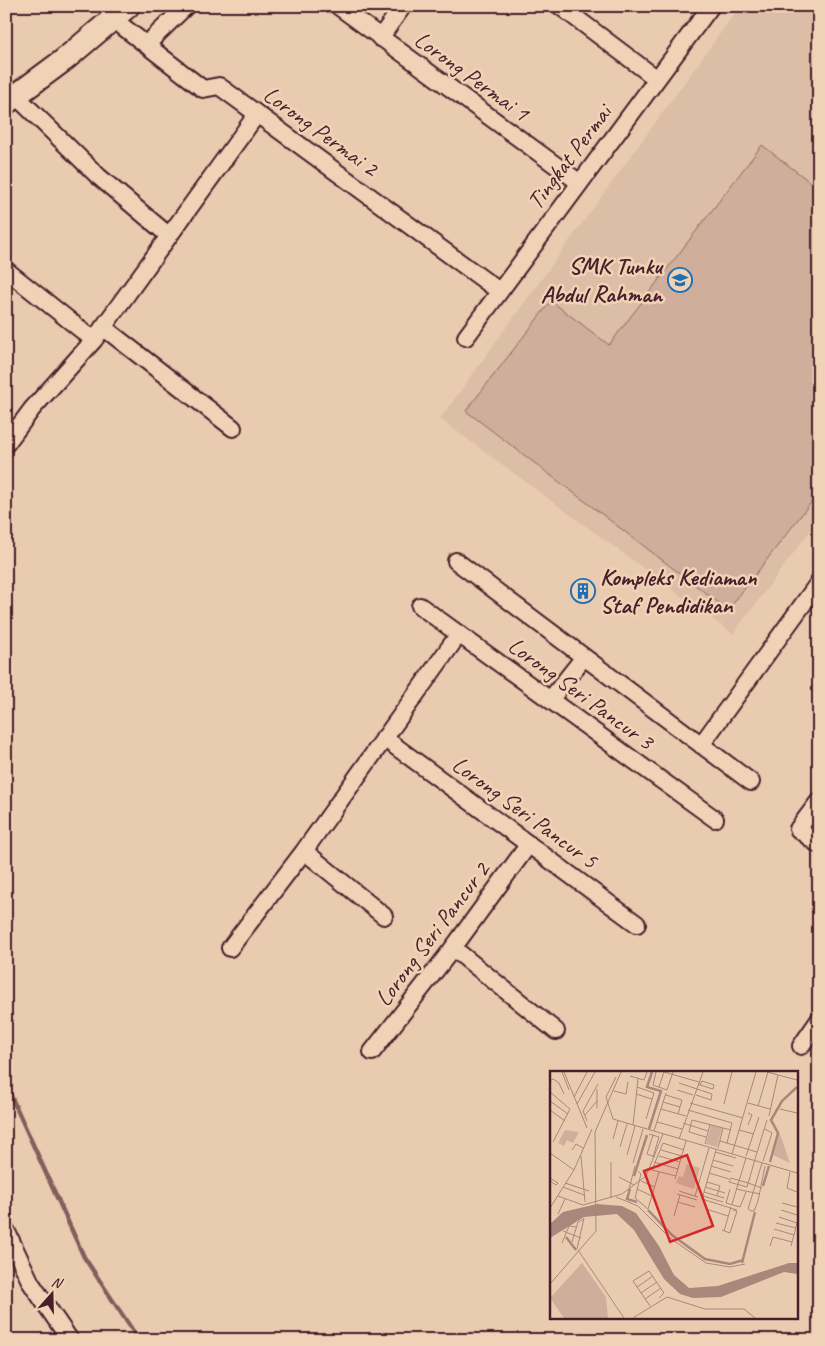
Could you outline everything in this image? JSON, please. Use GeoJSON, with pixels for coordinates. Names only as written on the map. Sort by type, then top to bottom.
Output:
{"type":"FeatureCollection","features":[{"type":"Feature","properties":{"kind":"street"},"geometry":{"type":"LineString","coordinates":[[146,45],[186,6]]}},
{"type":"Feature","properties":{"kind":"street","name":"Lorong Permai 1"},"geometry":{"type":"LineString","coordinates":[[338,6],[580,183]]}},
{"type":"Feature","properties":{"kind":"street"},"geometry":{"type":"LineString","coordinates":[[380,38],[403,6]]}},
{"type":"Feature","properties":{"kind":"street"},"geometry":{"type":"LineString","coordinates":[[560,6],[658,79]]}},
{"type":"Feature","properties":{"kind":"street","name":"Tingkat Permai"},"geometry":{"type":"LineString","coordinates":[[466,336],[711,6]]}},
{"type":"Feature","properties":{"kind":"street"},"geometry":{"type":"LineString","coordinates":[[120,13],[64,60],[11,99],[168,235]]}},
{"type":"Feature","properties":{"kind":"street","name":"Lorong Permai 2"},"geometry":{"type":"LineString","coordinates":[[120,13],[146,45],[203,89],[219,86],[499,291]]}},
{"type":"Feature","properties":{"kind":"street"},"geometry":{"type":"LineString","coordinates":[[6,444],[32,409],[98,334],[256,114]]}},
{"type":"Feature","properties":{"kind":"street"},"geometry":{"type":"LineString","coordinates":[[6,270],[233,428]]}},
{"type":"Feature","properties":{"kind":"street"},"geometry":{"type":"LineString","coordinates":[[456,561],[751,782]]}},
{"type":"Feature","properties":{"kind":"street"},"geometry":{"type":"LineString","coordinates":[[701,744],[819,582]]}},
{"type":"Feature","properties":{"kind":"street","name":"Lorong Seri Pancur 3"},"geometry":{"type":"LineString","coordinates":[[420,606],[715,819]]}},
{"type":"Feature","properties":{"kind":"street"},"geometry":{"type":"LineString","coordinates":[[230,948],[304,851],[459,634]]}},
{"type":"Feature","properties":{"kind":"street"},"geometry":{"type":"LineString","coordinates":[[550,700],[584,657]]}},
{"type":"Feature","properties":{"kind":"street","name":"Lorong Seri Pancur 5"},"geometry":{"type":"LineString","coordinates":[[384,738],[637,924]]}},
{"type":"Feature","properties":{"kind":"street"},"geometry":{"type":"LineString","coordinates":[[818,804],[798,829],[819,844]]}},
{"type":"Feature","properties":{"kind":"street","name":"Lorong Seri Pancur 2"},"geometry":{"type":"LineString","coordinates":[[372,1052],[453,948],[529,844]]}},
{"type":"Feature","properties":{"kind":"street"},"geometry":{"type":"LineString","coordinates":[[304,851],[384,916]]}},
{"type":"Feature","properties":{"kind":"street"},"geometry":{"type":"LineString","coordinates":[[453,948],[556,1032]]}},
{"type":"Feature","properties":{"kind":"street"},"geometry":{"type":"LineString","coordinates":[[801,1046],[817,1027]]}},
{"type":"Feature","properties":{"kind":"street"},"geometry":{"type":"LineString","coordinates":[[6,1230],[31,1283],[70,1340]]}},
{"type":"Feature","properties":{"kind":"shaded area","name":"SMK Tunku Abdul Rahman"},"geometry":{"type":"Polygon","coordinates":[[[740,6],[819,6],[819,519],[733,634],[440,419],[740,6]]]}},
{"type":"Feature","properties":{"kind":"shaded area","name":"SMK Tunku Abdul Rahman"},"geometry":{"type":"Polygon","coordinates":[[[762,145],[819,189],[819,492],[728,610],[466,411],[551,301],[609,345],[762,145]]]}},
{"type":"Feature","properties":{"kind":"waterway"},"geometry":{"type":"LineString","coordinates":[[6,1085],[84,1257],[139,1340]]}},
{"type":"Feature","properties":{"kind":"place","name":"SMK Tunku Abdul Rahman"},"geometry":{"type":"Point","coordinates":[680,280]}},
{"type":"Feature","properties":{"kind":"place","name":"Kompleks Kediaman Staf Pendidikan"},"geometry":{"type":"Point","coordinates":[583,591]}}]}
